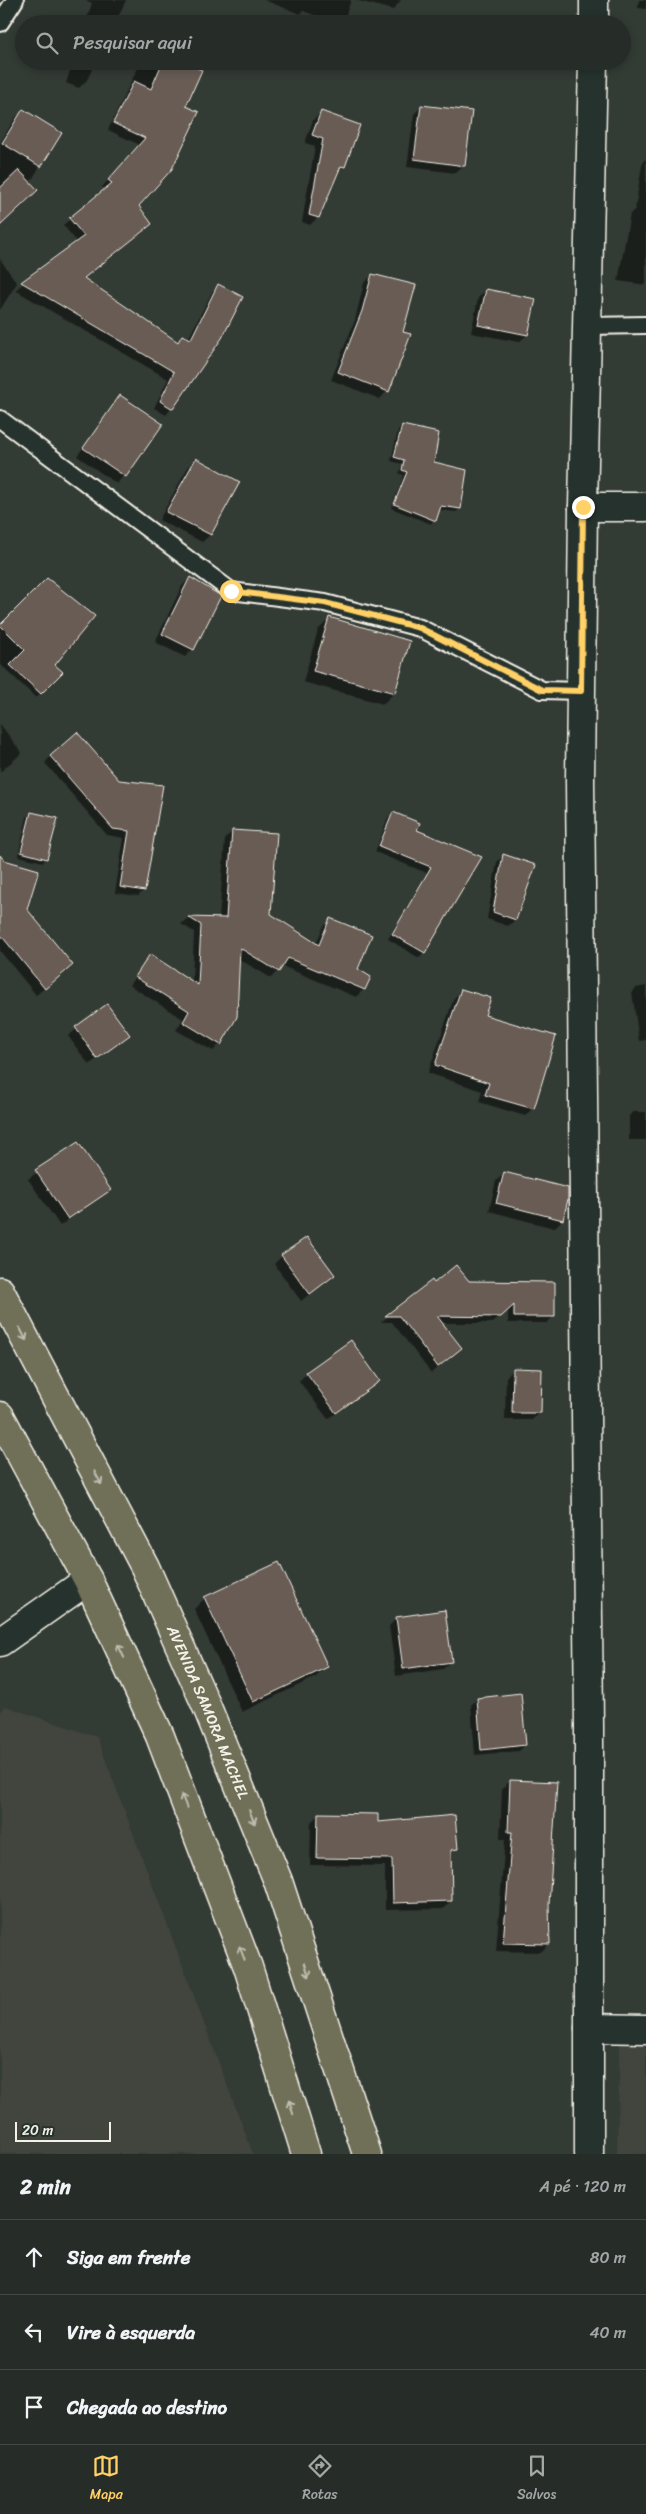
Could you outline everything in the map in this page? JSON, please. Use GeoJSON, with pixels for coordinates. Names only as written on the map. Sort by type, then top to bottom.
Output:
{"type":"FeatureCollection","features":[{"type":"Feature","properties":{"kind":"highway","name":"AVENIDA SAMORA MACHEL"},"geometry":{"type":"LineString","coordinates":[[0,1291],[145,1567],[207,1707],[278,1881],[367,2154]]}},
{"type":"Feature","properties":{"kind":"highway"},"geometry":{"type":"LineString","coordinates":[[0,1416],[88,1580],[160,1736],[248,1967],[306,2154]]}},
{"type":"Feature","properties":{"kind":"main road"},"geometry":{"type":"LineString","coordinates":[[594,0],[594,15]]}},
{"type":"Feature","properties":{"kind":"main road"},"geometry":{"type":"LineString","coordinates":[[589,2154],[581,691],[593,70]]}},
{"type":"Feature","properties":{"kind":"main road"},"geometry":{"type":"LineString","coordinates":[[583,507],[646,507]]}},
{"type":"Feature","properties":{"kind":"main road"},"geometry":{"type":"LineString","coordinates":[[0,1642],[88,1580]]}},
{"type":"Feature","properties":{"kind":"main road"},"geometry":{"type":"LineString","coordinates":[[589,2028],[646,2029]]}},
{"type":"Feature","properties":{"kind":"lane"},"geometry":{"type":"LineString","coordinates":[[0,23],[15,0]]}},
{"type":"Feature","properties":{"kind":"lane"},"geometry":{"type":"LineString","coordinates":[[587,326],[646,325]]}},
{"type":"Feature","properties":{"kind":"lane"},"geometry":{"type":"LineString","coordinates":[[0,419],[231,591],[325,603],[420,628],[542,690],[581,691]]}},
{"type":"Feature","properties":{"kind":"shaded area"},"geometry":{"type":"Polygon","coordinates":[[[5,1706],[97,1737],[253,2154],[0,2154],[0,1713],[5,1706]]]}},
{"type":"Feature","properties":{"kind":"shaded area"},"geometry":{"type":"Polygon","coordinates":[[[620,2039],[646,2040],[646,2154],[617,2154],[620,2039]]]}},
{"type":"Feature","properties":{"kind":"building"},"geometry":{"type":"Polygon","coordinates":[[[159,70],[202,70],[186,106],[199,112],[172,169],[139,206],[152,224],[84,278],[178,342],[182,335],[191,339],[218,284],[243,297],[222,338],[173,409],[160,401],[174,372],[21,282],[84,236],[69,218],[112,183],[108,180],[145,138],[113,123],[134,81],[151,89],[159,70]]]}},
{"type":"Feature","properties":{"kind":"building"},"geometry":{"type":"Polygon","coordinates":[[[421,105],[472,111],[465,166],[414,159],[421,105]]]}},
{"type":"Feature","properties":{"kind":"building"},"geometry":{"type":"Polygon","coordinates":[[[23,109],[62,133],[41,167],[2,143],[23,109]]]}},
{"type":"Feature","properties":{"kind":"building"},"geometry":{"type":"Polygon","coordinates":[[[321,111],[360,125],[345,167],[341,166],[319,218],[309,215],[323,139],[312,135],[321,111]]]}},
{"type":"Feature","properties":{"kind":"building"},"geometry":{"type":"Polygon","coordinates":[[[19,170],[38,190],[0,226],[0,188],[19,170]]]}},
{"type":"Feature","properties":{"kind":"building"},"geometry":{"type":"Polygon","coordinates":[[[372,274],[416,285],[403,332],[411,334],[389,392],[338,372],[362,311],[372,274]]]}},
{"type":"Feature","properties":{"kind":"building"},"geometry":{"type":"Polygon","coordinates":[[[486,289],[536,299],[528,335],[478,325],[486,289]]]}},
{"type":"Feature","properties":{"kind":"building"},"geometry":{"type":"Polygon","coordinates":[[[120,395],[163,424],[126,477],[83,448],[120,395]]]}},
{"type":"Feature","properties":{"kind":"building"},"geometry":{"type":"Polygon","coordinates":[[[402,425],[439,433],[434,462],[467,470],[461,509],[441,506],[436,521],[394,504],[407,472],[402,470],[404,460],[394,457],[402,425]]]}},
{"type":"Feature","properties":{"kind":"building"},"geometry":{"type":"Polygon","coordinates":[[[196,458],[240,482],[211,535],[166,512],[196,458]]]}},
{"type":"Feature","properties":{"kind":"building"},"geometry":{"type":"Polygon","coordinates":[[[190,577],[221,596],[194,650],[162,634],[190,577]]]}},
{"type":"Feature","properties":{"kind":"building"},"geometry":{"type":"Polygon","coordinates":[[[47,578],[95,616],[55,665],[63,672],[41,694],[10,665],[25,650],[0,625],[47,578]]]}},
{"type":"Feature","properties":{"kind":"building"},"geometry":{"type":"Polygon","coordinates":[[[329,617],[410,641],[395,693],[313,671],[329,617]]]}},
{"type":"Feature","properties":{"kind":"building"},"geometry":{"type":"Polygon","coordinates":[[[77,732],[119,780],[163,785],[145,891],[120,887],[129,831],[113,829],[50,756],[77,732]]]}},
{"type":"Feature","properties":{"kind":"building"},"geometry":{"type":"Polygon","coordinates":[[[31,812],[58,818],[47,859],[21,852],[31,812]]]}},
{"type":"Feature","properties":{"kind":"building"},"geometry":{"type":"Polygon","coordinates":[[[393,812],[420,823],[417,830],[482,857],[425,953],[392,934],[431,867],[379,846],[393,812]]]}},
{"type":"Feature","properties":{"kind":"building"},"geometry":{"type":"Polygon","coordinates":[[[232,830],[277,833],[271,914],[319,945],[330,918],[372,935],[358,969],[371,977],[365,990],[288,958],[279,972],[240,948],[237,1017],[221,1045],[183,1022],[189,1011],[135,977],[150,954],[198,985],[201,925],[188,917],[226,918],[232,830]]]}},
{"type":"Feature","properties":{"kind":"building"},"geometry":{"type":"Polygon","coordinates":[[[503,854],[536,865],[516,920],[493,912],[503,854]]]}},
{"type":"Feature","properties":{"kind":"building"},"geometry":{"type":"Polygon","coordinates":[[[0,855],[4,860],[39,870],[27,909],[73,965],[45,989],[0,934],[0,855]]]}},
{"type":"Feature","properties":{"kind":"building"},"geometry":{"type":"Polygon","coordinates":[[[461,989],[491,998],[485,1015],[556,1036],[534,1109],[485,1095],[489,1083],[435,1065],[461,989]]]}},
{"type":"Feature","properties":{"kind":"building"},"geometry":{"type":"Polygon","coordinates":[[[107,1004],[130,1035],[97,1059],[75,1027],[107,1004]]]}},
{"type":"Feature","properties":{"kind":"building"},"geometry":{"type":"Polygon","coordinates":[[[78,1142],[111,1190],[68,1219],[35,1170],[78,1142]]]}},
{"type":"Feature","properties":{"kind":"building"},"geometry":{"type":"Polygon","coordinates":[[[504,1172],[568,1188],[568,1199],[563,1220],[496,1203],[504,1172]]]}},
{"type":"Feature","properties":{"kind":"building"},"geometry":{"type":"Polygon","coordinates":[[[307,1237],[335,1275],[310,1294],[281,1255],[307,1237]]]}},
{"type":"Feature","properties":{"kind":"building"},"geometry":{"type":"Polygon","coordinates":[[[456,1265],[469,1281],[555,1282],[555,1317],[514,1317],[514,1305],[501,1317],[437,1316],[462,1348],[438,1367],[399,1316],[385,1316],[432,1280],[434,1283],[456,1265]]]}},
{"type":"Feature","properties":{"kind":"building"},"geometry":{"type":"Polygon","coordinates":[[[351,1340],[380,1381],[336,1413],[306,1372],[351,1340]]]}},
{"type":"Feature","properties":{"kind":"building"},"geometry":{"type":"Polygon","coordinates":[[[513,1368],[542,1369],[541,1413],[512,1413],[513,1368]]]}},
{"type":"Feature","properties":{"kind":"building"},"geometry":{"type":"Polygon","coordinates":[[[279,1562],[328,1667],[253,1702],[204,1597],[279,1562]]]}},
{"type":"Feature","properties":{"kind":"building"},"geometry":{"type":"Polygon","coordinates":[[[445,1610],[452,1662],[403,1669],[396,1617],[445,1610]]]}},
{"type":"Feature","properties":{"kind":"building"},"geometry":{"type":"Polygon","coordinates":[[[521,1693],[526,1745],[481,1750],[477,1698],[521,1693]]]}},
{"type":"Feature","properties":{"kind":"building"},"geometry":{"type":"Polygon","coordinates":[[[510,1780],[557,1782],[549,1905],[550,1944],[503,1943],[512,1832],[508,1832],[510,1780]]]}},
{"type":"Feature","properties":{"kind":"building"},"geometry":{"type":"Polygon","coordinates":[[[318,1813],[378,1814],[378,1822],[455,1815],[458,1849],[451,1850],[452,1901],[393,1903],[392,1859],[317,1858],[318,1813]]]}},
{"type":"Feature","properties":{"kind":"route"},"geometry":{"type":"LineString","coordinates":[[231,591],[325,603],[420,628],[542,690],[581,691],[583,507]]}}]}
